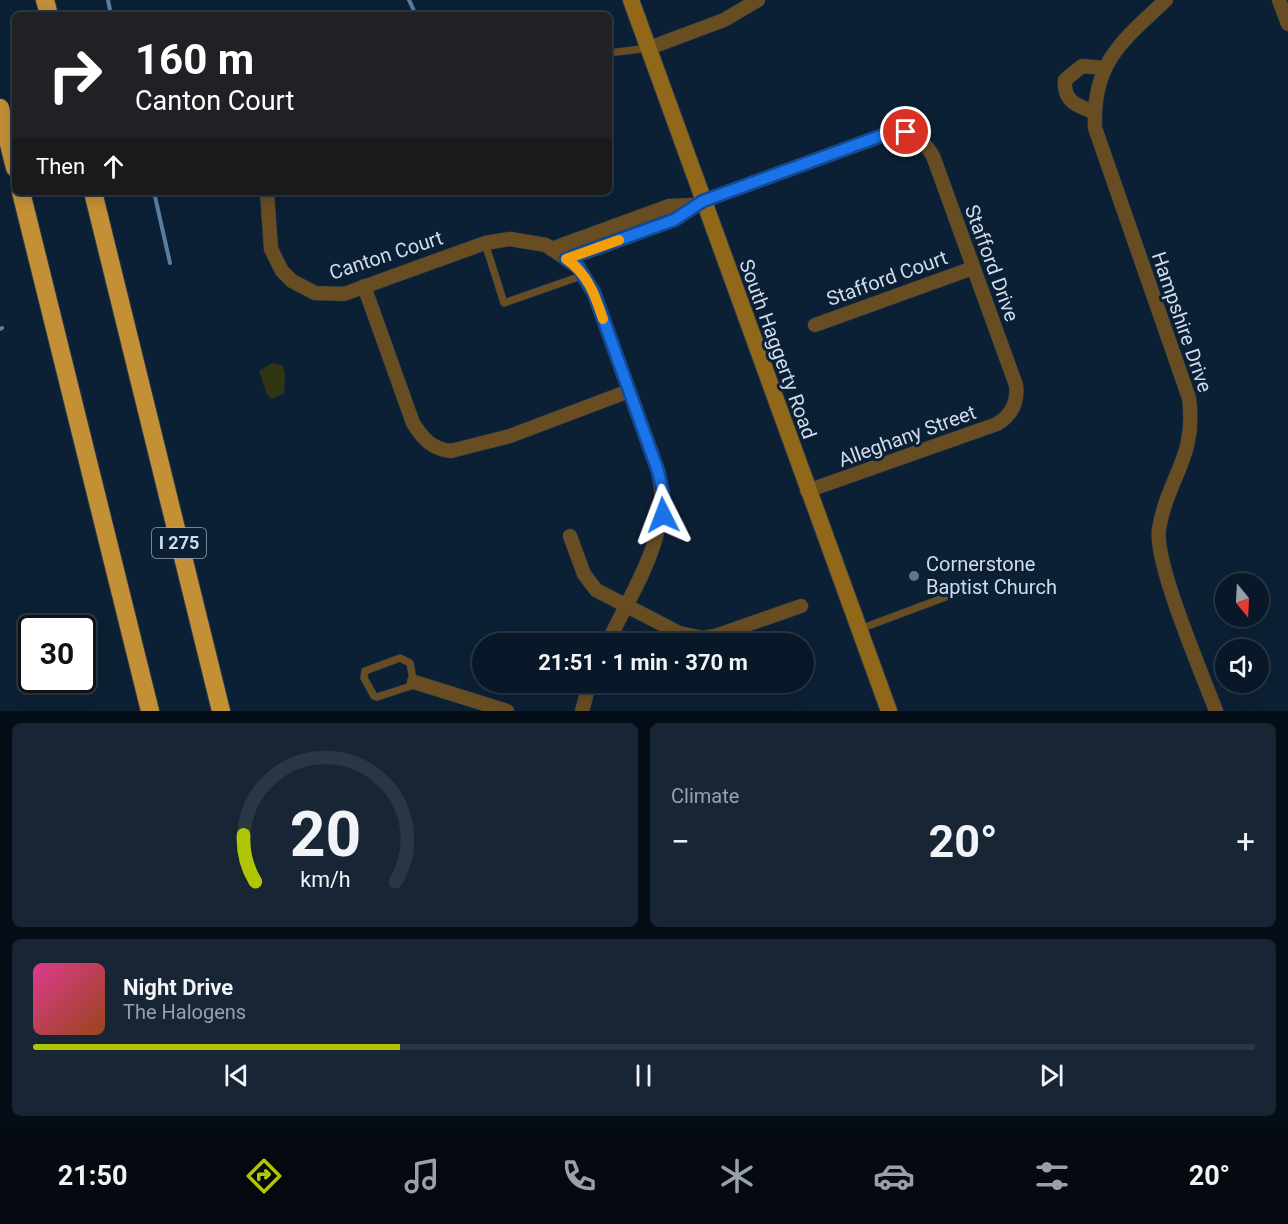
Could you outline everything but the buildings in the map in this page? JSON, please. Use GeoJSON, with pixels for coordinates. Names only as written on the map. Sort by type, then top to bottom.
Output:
{"type":"FeatureCollection","features":[{"type":"Feature","properties":{"kind":"highway"},"geometry":{"type":"LineString","coordinates":[[0,108],[12,156]]}},
{"type":"Feature","properties":{"kind":"highway"},"geometry":{"type":"LineString","coordinates":[[22,195],[150,711]]}},
{"type":"Feature","properties":{"kind":"highway","name":"I 275"},"geometry":{"type":"LineString","coordinates":[[94,195],[221,711]]}},
{"type":"Feature","properties":{"kind":"main road","name":"South Haggerty Road"},"geometry":{"type":"LineString","coordinates":[[631,0],[649,48],[698,203],[889,711]]}},
{"type":"Feature","properties":{"kind":"street"},"geometry":{"type":"LineString","coordinates":[[649,48],[724,20],[758,0]]}},
{"type":"Feature","properties":{"kind":"street","name":"Hampshire Drive"},"geometry":{"type":"LineString","coordinates":[[1166,0],[1114,50],[1104,68],[1096,89],[1095,128],[1100,148],[1189,398],[1190,439],[1185,458],[1167,499],[1158,537],[1163,564],[1216,711]]}},
{"type":"Feature","properties":{"kind":"street"},"geometry":{"type":"LineString","coordinates":[[1279,0],[1288,24]]}},
{"type":"Feature","properties":{"kind":"street"},"geometry":{"type":"LineString","coordinates":[[1094,112],[1068,99],[1065,94],[1065,80],[1082,66],[1104,68]]}},
{"type":"Feature","properties":{"kind":"street","name":"Stafford Drive"},"geometry":{"type":"LineString","coordinates":[[698,203],[886,134],[906,132],[917,136],[933,156],[1016,385],[1014,407]]}},
{"type":"Feature","properties":{"kind":"street","name":"Canton Court"},"geometry":{"type":"LineString","coordinates":[[267,195],[271,249],[282,271],[304,289],[329,295],[364,286],[485,243],[524,239],[551,249],[584,275]]}},
{"type":"Feature","properties":{"kind":"street"},"geometry":{"type":"LineString","coordinates":[[551,249],[669,206],[698,203]]}},
{"type":"Feature","properties":{"kind":"street"},"geometry":{"type":"LineString","coordinates":[[566,259],[674,220],[698,203]]}},
{"type":"Feature","properties":{"kind":"street","name":"Stafford Court"},"geometry":{"type":"LineString","coordinates":[[815,325],[973,268]]}},
{"type":"Feature","properties":{"kind":"street"},"geometry":{"type":"LineString","coordinates":[[584,275],[616,339],[629,391],[658,471],[663,504],[658,537],[612,633]]}},
{"type":"Feature","properties":{"kind":"street"},"geometry":{"type":"LineString","coordinates":[[364,286],[413,423],[424,440],[441,450],[451,451],[510,436],[629,391]]}},
{"type":"Feature","properties":{"kind":"street","name":"Alleghany Street"},"geometry":{"type":"LineString","coordinates":[[807,491],[997,424],[1014,407]]}},
{"type":"Feature","properties":{"kind":"street"},"geometry":{"type":"LineString","coordinates":[[570,536],[588,581],[596,590],[679,633],[703,638],[726,634],[801,606]]}},
{"type":"Feature","properties":{"kind":"street"},"geometry":{"type":"LineString","coordinates":[[414,682],[482,708],[507,711]]}},
{"type":"Feature","properties":{"kind":"street"},"geometry":{"type":"LineString","coordinates":[[582,711],[587,693]]}},
{"type":"Feature","properties":{"kind":"lane"},"geometry":{"type":"LineString","coordinates":[[612,53],[649,48]]}},
{"type":"Feature","properties":{"kind":"lane"},"geometry":{"type":"LineString","coordinates":[[643,215],[648,229]]}},
{"type":"Feature","properties":{"kind":"lane"},"geometry":{"type":"LineString","coordinates":[[485,243],[504,303],[584,275]]}},
{"type":"Feature","properties":{"kind":"lane"},"geometry":{"type":"LineString","coordinates":[[859,629],[967,589]]}},
{"type":"Feature","properties":{"kind":"lane"},"geometry":{"type":"LineString","coordinates":[[404,658],[410,663],[414,682],[412,686],[377,697],[370,692],[364,674],[369,669],[404,658]]}},
{"type":"Feature","properties":{"kind":"green space"},"geometry":{"type":"Polygon","coordinates":[[[272,363],[282,365],[285,374],[284,393],[271,399],[259,371],[272,363]]]}},
{"type":"Feature","properties":{"kind":"waterway"},"geometry":{"type":"LineString","coordinates":[[108,0],[110,12]]}},
{"type":"Feature","properties":{"kind":"waterway"},"geometry":{"type":"LineString","coordinates":[[409,0],[415,12]]}},
{"type":"Feature","properties":{"kind":"waterway"},"geometry":{"type":"LineString","coordinates":[[155,195],[170,263]]}},
{"type":"Feature","properties":{"kind":"slow traffic"},"geometry":{"type":"LineString","coordinates":[[603,319],[590,284],[578,267],[566,259],[619,240]]}},
{"type":"Feature","properties":{"kind":"place","name":"Cornerstone Baptist Church"},"geometry":{"type":"Point","coordinates":[914,576]}},
{"type":"Feature","properties":{"kind":"route"},"geometry":{"type":"LineString","coordinates":[[663,515],[663,493],[658,471],[594,293],[578,267],[566,259],[674,220],[694,205],[728,191],[886,134],[906,132]]}}]}
